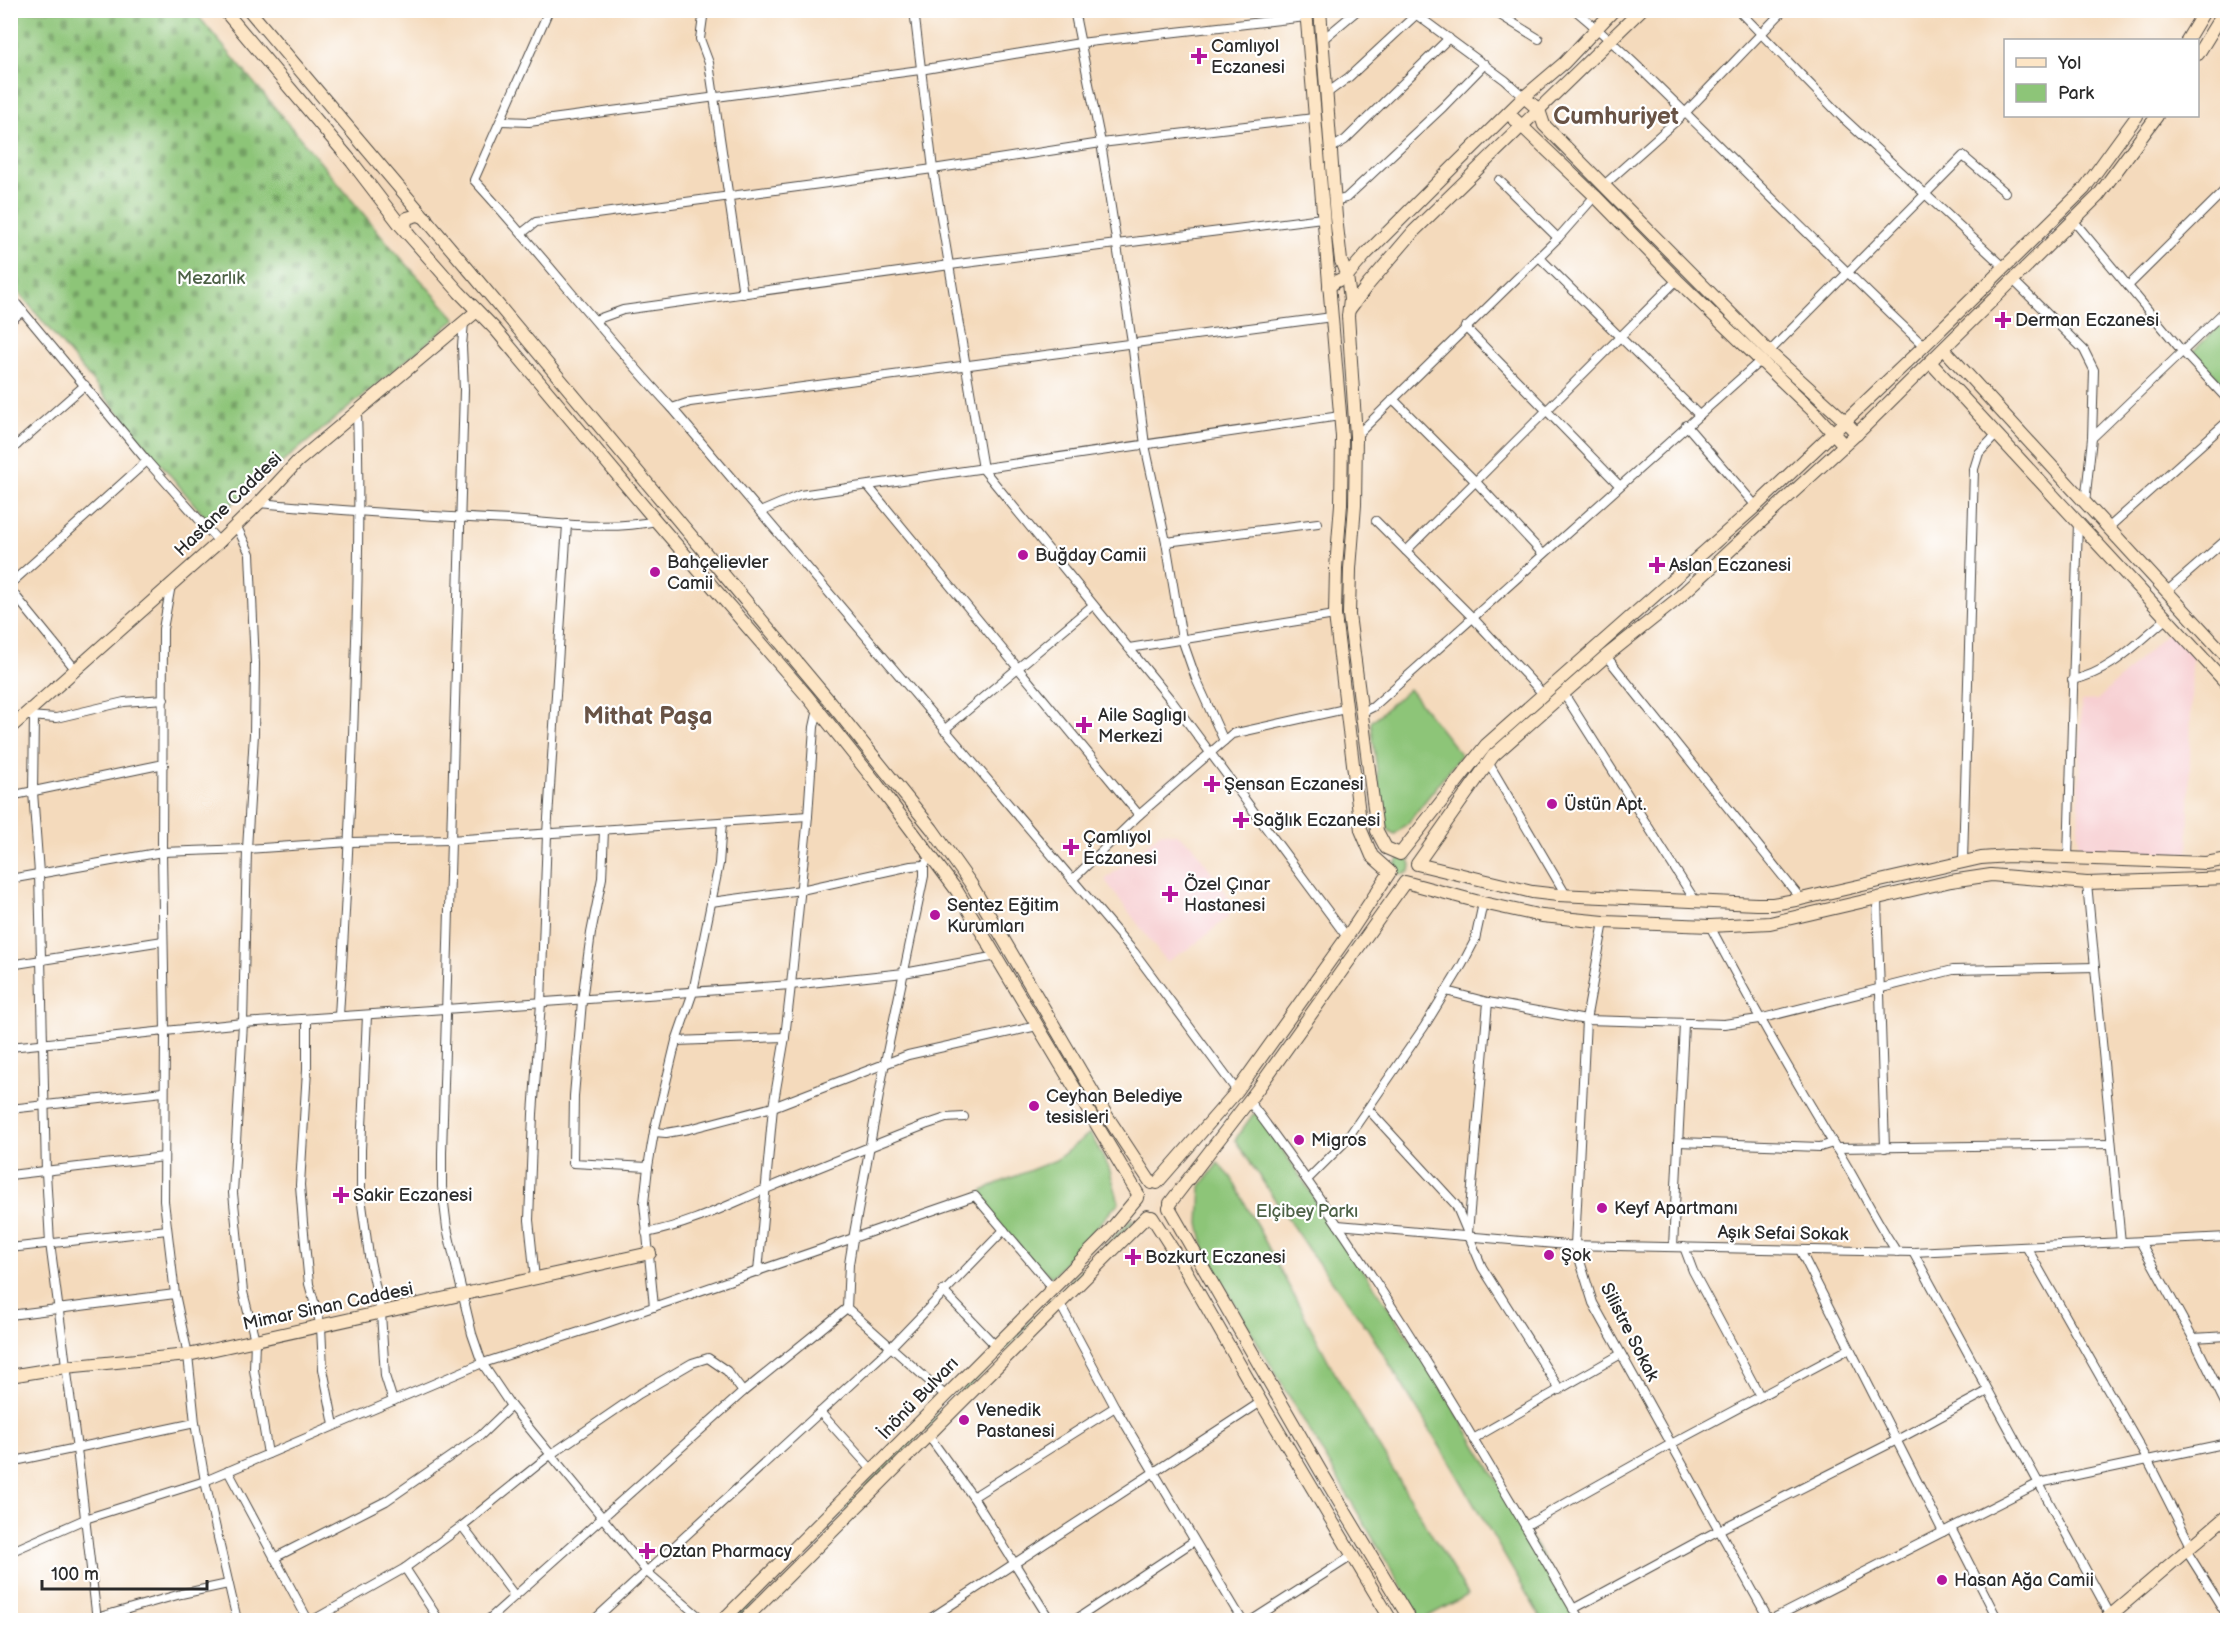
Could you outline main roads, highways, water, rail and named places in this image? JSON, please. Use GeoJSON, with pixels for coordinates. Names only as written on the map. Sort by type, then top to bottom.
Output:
{"type":"FeatureCollection","features":[{"type":"Feature","properties":{"kind":"place","name":"Camlıyol Eczanesi"},"geometry":{"type":"Point","coordinates":[1199,56]}},
{"type":"Feature","properties":{"kind":"place","name":"Derman Eczanesi"},"geometry":{"type":"Point","coordinates":[2003,320]}},
{"type":"Feature","properties":{"kind":"place","name":"Buğday Camii"},"geometry":{"type":"Point","coordinates":[1023,555]}},
{"type":"Feature","properties":{"kind":"place","name":"Aslan Eczanesi"},"geometry":{"type":"Point","coordinates":[1657,565]}},
{"type":"Feature","properties":{"kind":"place","name":"Bahçelievler Camii"},"geometry":{"type":"Point","coordinates":[655,572]}},
{"type":"Feature","properties":{"kind":"place","name":"Aile Saglıgı Merkezi"},"geometry":{"type":"Point","coordinates":[1084,725]}},
{"type":"Feature","properties":{"kind":"place","name":"Şensan Eczanesi"},"geometry":{"type":"Point","coordinates":[1212,784]}},
{"type":"Feature","properties":{"kind":"place","name":"Üstün Apt."},"geometry":{"type":"Point","coordinates":[1552,804]}},
{"type":"Feature","properties":{"kind":"place","name":"Sağlık Eczanesi"},"geometry":{"type":"Point","coordinates":[1241,820]}},
{"type":"Feature","properties":{"kind":"place","name":"Çamlıyol Eczanesi"},"geometry":{"type":"Point","coordinates":[1071,847]}},
{"type":"Feature","properties":{"kind":"place","name":"Özel Çınar Hastanesi"},"geometry":{"type":"Point","coordinates":[1170,894]}},
{"type":"Feature","properties":{"kind":"place","name":"Sentez Eğitim Kurumları"},"geometry":{"type":"Point","coordinates":[935,915]}},
{"type":"Feature","properties":{"kind":"place","name":"Ceyhan Belediye tesisleri"},"geometry":{"type":"Point","coordinates":[1034,1106]}},
{"type":"Feature","properties":{"kind":"place","name":"Migros"},"geometry":{"type":"Point","coordinates":[1299,1140]}},
{"type":"Feature","properties":{"kind":"place","name":"Sakir Eczanesi"},"geometry":{"type":"Point","coordinates":[341,1195]}},
{"type":"Feature","properties":{"kind":"place","name":"Keyf Apartmanı"},"geometry":{"type":"Point","coordinates":[1602,1208]}},
{"type":"Feature","properties":{"kind":"place","name":"Şok"},"geometry":{"type":"Point","coordinates":[1549,1255]}},
{"type":"Feature","properties":{"kind":"place","name":"Bozkurt Eczanesi"},"geometry":{"type":"Point","coordinates":[1133,1257]}},
{"type":"Feature","properties":{"kind":"place","name":"Venedik Pastanesi"},"geometry":{"type":"Point","coordinates":[964,1420]}},
{"type":"Feature","properties":{"kind":"place","name":"Oztan Pharmacy"},"geometry":{"type":"Point","coordinates":[647,1551]}},
{"type":"Feature","properties":{"kind":"place","name":"Hasan Ağa Camii"},"geometry":{"type":"Point","coordinates":[1942,1580]}},
{"type":"Feature","properties":{"kind":"district","name":"Cumhuriyet"},"geometry":{"type":"Point","coordinates":[1616,116]}},
{"type":"Feature","properties":{"kind":"district","name":"Mithat Paşa"},"geometry":{"type":"Point","coordinates":[648,716]}},
{"type":"Feature","properties":{"kind":"park label","name":"Mezarlık"},"geometry":{"type":"Point","coordinates":[211,278]}},
{"type":"Feature","properties":{"kind":"park label","name":"Elçibey Parkı"},"geometry":{"type":"Point","coordinates":[1307,1211]}}]}
